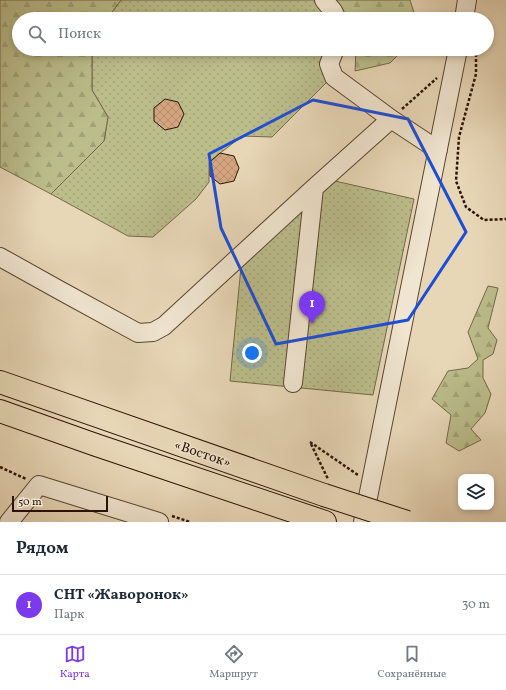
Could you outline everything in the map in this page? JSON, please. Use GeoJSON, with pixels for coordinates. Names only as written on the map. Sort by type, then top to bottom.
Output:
{"type":"FeatureCollection","features":[{"type":"Feature","properties":{"kind":"highway","name":"«Восток»"},"geometry":{"type":"LineString","coordinates":[[0,382],[324,495],[407,522]]}},
{"type":"Feature","properties":{"kind":"highway","name":"«Восток»"},"geometry":{"type":"LineString","coordinates":[[0,411],[322,521]]}},
{"type":"Feature","properties":{"kind":"street"},"geometry":{"type":"LineString","coordinates":[[324,0],[334,12]]}},
{"type":"Feature","properties":{"kind":"street"},"geometry":{"type":"LineString","coordinates":[[465,12],[467,0]]}},
{"type":"Feature","properties":{"kind":"street"},"geometry":{"type":"LineString","coordinates":[[332,56],[329,64],[334,77],[391,119],[438,150]]}},
{"type":"Feature","properties":{"kind":"street"},"geometry":{"type":"LineString","coordinates":[[363,522],[456,56]]}},
{"type":"Feature","properties":{"kind":"street"},"geometry":{"type":"LineString","coordinates":[[0,257],[138,333],[152,332],[164,326],[391,119]]}},
{"type":"Feature","properties":{"kind":"street"},"geometry":{"type":"LineString","coordinates":[[293,383],[314,188]]}},
{"type":"Feature","properties":{"kind":"street"},"geometry":{"type":"LineString","coordinates":[[9,522],[39,486],[159,522]]}},
{"type":"Feature","properties":{"kind":"path"},"geometry":{"type":"LineString","coordinates":[[391,119],[456,56]]}},
{"type":"Feature","properties":{"kind":"path"},"geometry":{"type":"LineString","coordinates":[[476,56],[476,74],[459,137],[456,181],[466,207],[484,220],[506,219]]}},
{"type":"Feature","properties":{"kind":"path"},"geometry":{"type":"LineString","coordinates":[[324,495],[329,480],[310,442],[359,475]]}},
{"type":"Feature","properties":{"kind":"path"},"geometry":{"type":"LineString","coordinates":[[0,467],[39,486]]}},
{"type":"Feature","properties":{"kind":"highlighted area"},"geometry":{"type":"Polygon","coordinates":[[[313,100],[408,119],[466,232],[408,320],[276,344],[221,228],[209,154],[313,100]]]}},
{"type":"Feature","properties":{"kind":"green space"},"geometry":{"type":"Polygon","coordinates":[[[0,0],[121,0],[112,12],[12,12],[12,56],[92,56],[92,90],[108,117],[104,141],[51,194],[0,167],[0,0]]]}},
{"type":"Feature","properties":{"kind":"green space"},"geometry":{"type":"Polygon","coordinates":[[[121,0],[315,0],[323,12],[112,12],[121,0]]]}},
{"type":"Feature","properties":{"kind":"green space"},"geometry":{"type":"Polygon","coordinates":[[[332,0],[410,0],[414,12],[340,12],[332,0]]]}},
{"type":"Feature","properties":{"kind":"green space"},"geometry":{"type":"Polygon","coordinates":[[[92,56],[323,56],[321,60],[328,81],[272,137],[242,136],[209,162],[209,182],[196,199],[153,237],[128,236],[51,194],[104,141],[108,117],[92,90],[92,56]]]}},
{"type":"Feature","properties":{"kind":"green space"},"geometry":{"type":"Polygon","coordinates":[[[356,56],[397,56],[390,63],[355,71],[356,56]]]}},
{"type":"Feature","properties":{"kind":"green space"},"geometry":{"type":"Polygon","coordinates":[[[335,181],[414,199],[373,395],[230,381],[241,267],[335,181]]]}},
{"type":"Feature","properties":{"kind":"green space"},"geometry":{"type":"Polygon","coordinates":[[[488,286],[498,288],[488,328],[497,340],[493,354],[483,360],[483,378],[491,394],[485,413],[471,429],[481,440],[459,451],[446,443],[451,415],[432,399],[448,371],[468,368],[478,359],[468,332],[488,286]]]}},
{"type":"Feature","properties":{"kind":"building"},"geometry":{"type":"Polygon","coordinates":[[[165,99],[178,102],[184,114],[178,127],[165,130],[154,121],[154,108],[165,99]]]}},
{"type":"Feature","properties":{"kind":"building"},"geometry":{"type":"Polygon","coordinates":[[[220,153],[234,156],[239,168],[234,181],[220,184],[210,176],[210,162],[220,153]]]}},
{"type":"Feature","properties":{"kind":"place","name":"СНТ «Жаворонок»"},"geometry":{"type":"Point","coordinates":[312,324]}}]}
